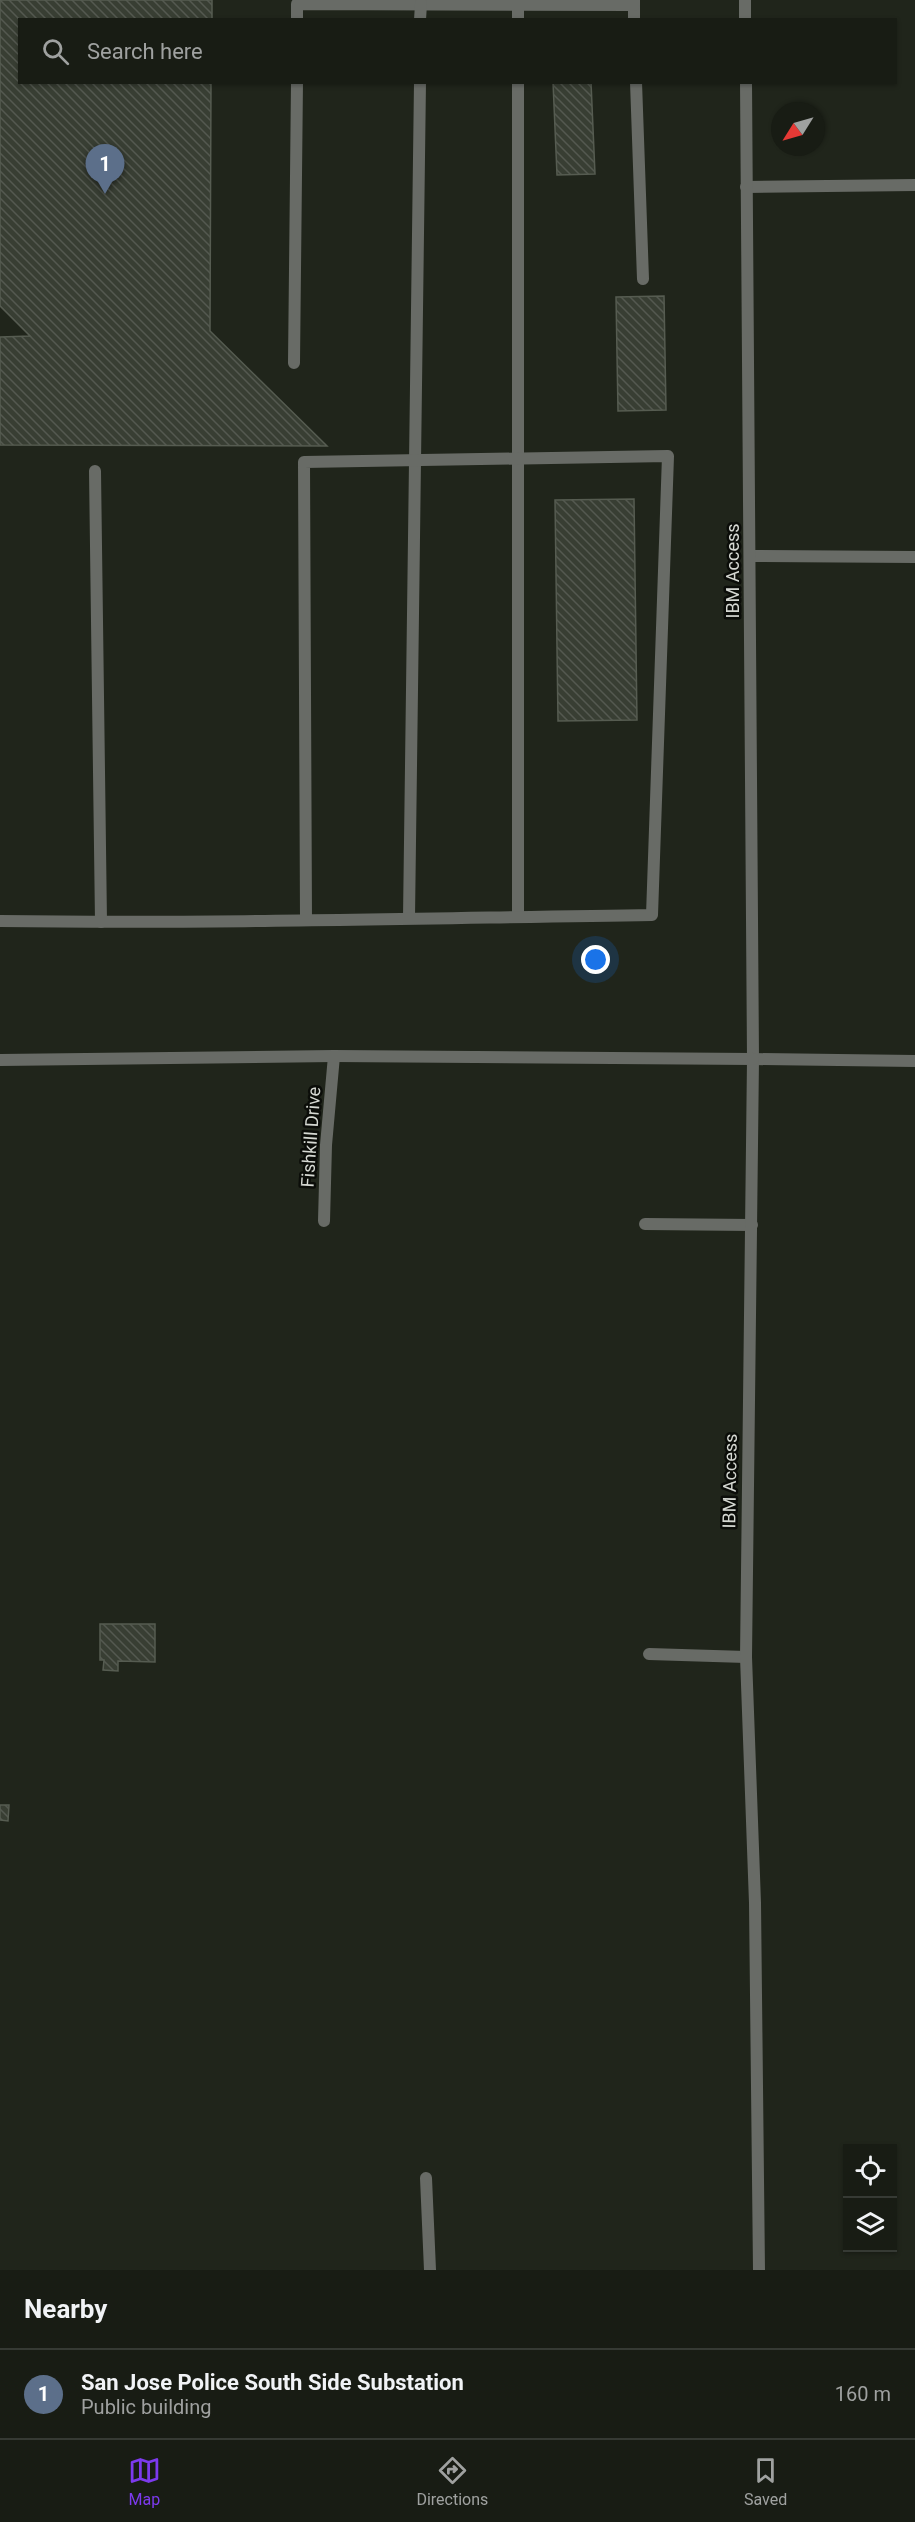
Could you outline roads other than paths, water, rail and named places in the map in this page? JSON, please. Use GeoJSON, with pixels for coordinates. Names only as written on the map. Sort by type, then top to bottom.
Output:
{"type":"FeatureCollection","features":[{"type":"Feature","properties":{"kind":"street"},"geometry":{"type":"LineString","coordinates":[[745,0],[745,18]]}},
{"type":"Feature","properties":{"kind":"street"},"geometry":{"type":"LineString","coordinates":[[518,2],[518,18]]}},
{"type":"Feature","properties":{"kind":"street"},"geometry":{"type":"LineString","coordinates":[[297,18],[297,4],[634,2],[634,18]]}},
{"type":"Feature","properties":{"kind":"street"},"geometry":{"type":"LineString","coordinates":[[420,18],[421,4]]}},
{"type":"Feature","properties":{"kind":"street"},"geometry":{"type":"LineString","coordinates":[[294,363],[297,84]]}},
{"type":"Feature","properties":{"kind":"street"},"geometry":{"type":"LineString","coordinates":[[409,918],[420,84]]}},
{"type":"Feature","properties":{"kind":"street"},"geometry":{"type":"LineString","coordinates":[[518,84],[518,917]]}},
{"type":"Feature","properties":{"kind":"street"},"geometry":{"type":"LineString","coordinates":[[636,84],[643,279]]}},
{"type":"Feature","properties":{"kind":"street","name":"IBM Access"},"geometry":{"type":"LineString","coordinates":[[746,84],[753,1059],[746,1657],[754,1903],[759,2270]]}},
{"type":"Feature","properties":{"kind":"street"},"geometry":{"type":"LineString","coordinates":[[747,187],[915,185]]}},
{"type":"Feature","properties":{"kind":"street"},"geometry":{"type":"LineString","coordinates":[[0,921],[101,922],[306,920],[652,915],[668,456],[304,462],[306,920]]}},
{"type":"Feature","properties":{"kind":"street"},"geometry":{"type":"LineString","coordinates":[[95,471],[101,922]]}},
{"type":"Feature","properties":{"kind":"street"},"geometry":{"type":"LineString","coordinates":[[751,556],[915,557]]}},
{"type":"Feature","properties":{"kind":"street"},"geometry":{"type":"LineString","coordinates":[[0,1060],[334,1056],[915,1061]]}},
{"type":"Feature","properties":{"kind":"street","name":"Fishkill Drive"},"geometry":{"type":"LineString","coordinates":[[324,1221],[326,1145],[334,1056]]}},
{"type":"Feature","properties":{"kind":"street"},"geometry":{"type":"LineString","coordinates":[[645,1224],[752,1225]]}},
{"type":"Feature","properties":{"kind":"street"},"geometry":{"type":"LineString","coordinates":[[649,1654],[746,1657]]}},
{"type":"Feature","properties":{"kind":"street"},"geometry":{"type":"LineString","coordinates":[[426,2178],[430,2270]]}},
{"type":"Feature","properties":{"kind":"place","name":"San Jose Police South Side Substation"},"geometry":{"type":"Point","coordinates":[105,194]}}]}
